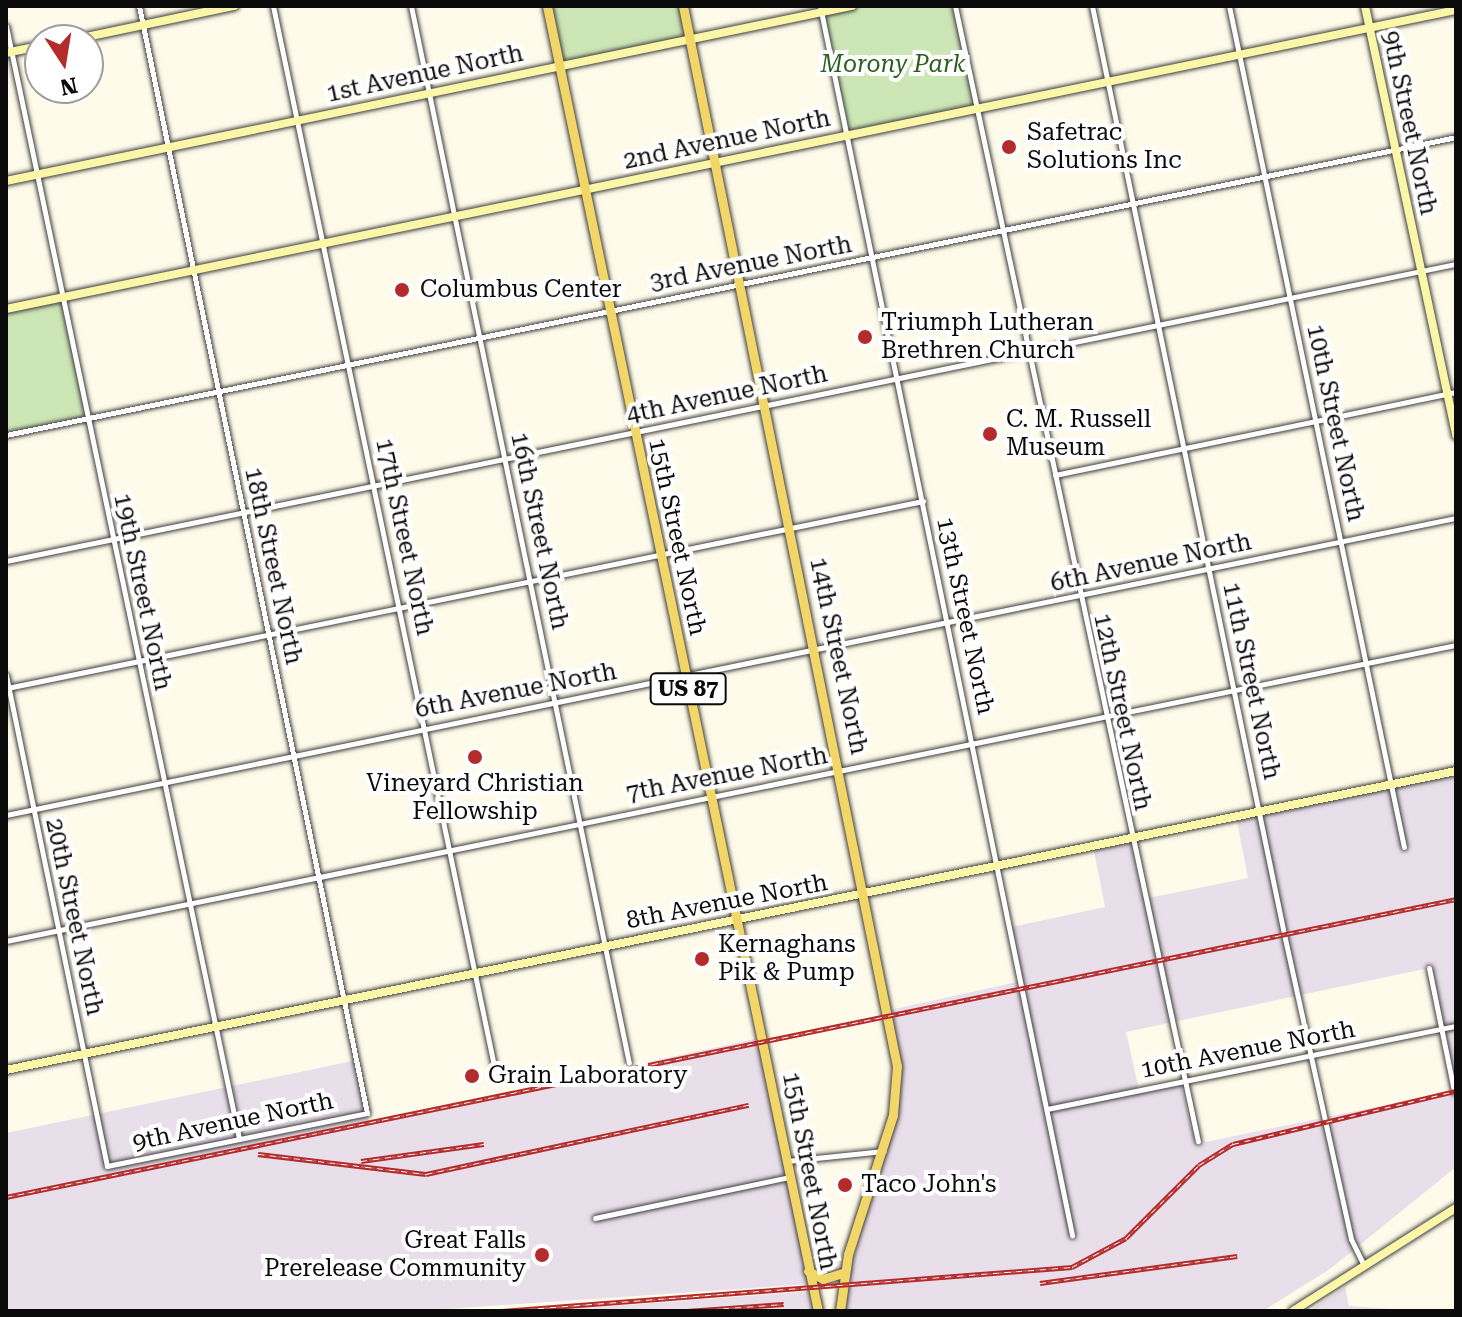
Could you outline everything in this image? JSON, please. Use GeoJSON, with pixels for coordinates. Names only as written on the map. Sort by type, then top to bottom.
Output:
{"type":"FeatureCollection","features":[{"type":"Feature","properties":{"kind":"main road"},"geometry":{"type":"LineString","coordinates":[[104,34],[234,6]]}},
{"type":"Feature","properties":{"kind":"main road","name":"15th Street North"},"geometry":{"type":"LineString","coordinates":[[547,6],[818,1311]]}},
{"type":"Feature","properties":{"kind":"main road","name":"14th Street North"},"geometry":{"type":"LineString","coordinates":[[683,6],[867,894],[897,1066],[884,1151],[843,1273],[840,1311]]}},
{"type":"Feature","properties":{"kind":"main road","name":"1st Avenue North"},"geometry":{"type":"LineString","coordinates":[[6,181],[560,67],[820,9],[852,6]]}},
{"type":"Feature","properties":{"kind":"main road","name":"9th Street North"},"geometry":{"type":"LineString","coordinates":[[1365,6],[1420,271],[1452,392],[1456,435]]}},
{"type":"Feature","properties":{"kind":"main road","name":"2nd Avenue North"},"geometry":{"type":"LineString","coordinates":[[6,309],[1456,10]]}},
{"type":"Feature","properties":{"kind":"main road","name":"8th Avenue North"},"geometry":{"type":"LineString","coordinates":[[6,1070],[1456,771]]}},
{"type":"Feature","properties":{"kind":"main road"},"geometry":{"type":"LineString","coordinates":[[1293,1311],[1456,1208]]}},
{"type":"Feature","properties":{"kind":"main road"},"geometry":{"type":"LineString","coordinates":[[808,1271],[823,1279],[843,1273]]}},
{"type":"Feature","properties":{"kind":"street","name":"18th Street North"},"geometry":{"type":"LineString","coordinates":[[139,6],[346,999],[367,1113]]}},
{"type":"Feature","properties":{"kind":"street","name":"17th Street North"},"geometry":{"type":"LineString","coordinates":[[273,6],[325,243],[496,1075]]}},
{"type":"Feature","properties":{"kind":"street","name":"16th Street North"},"geometry":{"type":"LineString","coordinates":[[411,6],[629,1063]]}},
{"type":"Feature","properties":{"kind":"street","name":"12th Street North"},"geometry":{"type":"LineString","coordinates":[[955,6],[1180,1082],[1198,1141]]}},
{"type":"Feature","properties":{"kind":"street","name":"11th Street North"},"geometry":{"type":"LineString","coordinates":[[1092,6],[1310,1055],[1354,1250],[1364,1266]]}},
{"type":"Feature","properties":{"kind":"street","name":"10th Street North"},"geometry":{"type":"LineString","coordinates":[[1229,6],[1318,420],[1404,847]]}},
{"type":"Feature","properties":{"kind":"street","name":"13th Street North"},"geometry":{"type":"LineString","coordinates":[[820,9],[974,744],[1072,1235]]}},
{"type":"Feature","properties":{"kind":"street","name":"19th Street North"},"geometry":{"type":"LineString","coordinates":[[6,26],[8,53],[63,297],[239,1138]]}},
{"type":"Feature","properties":{"kind":"street","name":"3rd Avenue North"},"geometry":{"type":"LineString","coordinates":[[6,435],[1456,137]]}},
{"type":"Feature","properties":{"kind":"street","name":"4th Avenue North"},"geometry":{"type":"LineString","coordinates":[[6,561],[1456,264]]}},
{"type":"Feature","properties":{"kind":"street"},"geometry":{"type":"LineString","coordinates":[[1055,475],[1452,392]]}},
{"type":"Feature","properties":{"kind":"street"},"geometry":{"type":"LineString","coordinates":[[7,688],[923,501]]}},
{"type":"Feature","properties":{"kind":"street","name":"6th Avenue North"},"geometry":{"type":"LineString","coordinates":[[6,815],[1456,518]]}},
{"type":"Feature","properties":{"kind":"street","name":"7th Avenue North"},"geometry":{"type":"LineString","coordinates":[[6,941],[1456,645]]}},
{"type":"Feature","properties":{"kind":"street","name":"20th Street North"},"geometry":{"type":"LineString","coordinates":[[6,675],[107,1166]]}},
{"type":"Feature","properties":{"kind":"street"},"geometry":{"type":"LineString","coordinates":[[1429,968],[1454,1091]]}},
{"type":"Feature","properties":{"kind":"street","name":"10th Avenue North"},"geometry":{"type":"LineString","coordinates":[[1047,1109],[1456,1026]]}},
{"type":"Feature","properties":{"kind":"street","name":"9th Avenue North"},"geometry":{"type":"LineString","coordinates":[[107,1166],[367,1113]]}},
{"type":"Feature","properties":{"kind":"street"},"geometry":{"type":"LineString","coordinates":[[787,1161],[884,1151]]}},
{"type":"Feature","properties":{"kind":"street"},"geometry":{"type":"LineString","coordinates":[[595,1218],[790,1177]]}},
{"type":"Feature","properties":{"kind":"shaded area"},"geometry":{"type":"Polygon","coordinates":[[[1454,771],[1456,1167],[1330,1269],[1263,1311],[840,1311],[898,1090],[890,1010],[1021,981],[1011,927],[1105,907],[1093,846],[1130,838],[1143,899],[1248,878],[1236,817],[1454,771]],[[1429,968],[1126,1032],[1139,1090],[1180,1082],[1194,1137],[1206,1142],[1453,1091],[1429,968]]]}},
{"type":"Feature","properties":{"kind":"shaded area"},"geometry":{"type":"Polygon","coordinates":[[[764,1037],[811,1284],[416,1311],[6,1311],[6,1133],[357,1060],[369,1122],[764,1037]]]}},
{"type":"Feature","properties":{"kind":"shaded area"},"geometry":{"type":"Polygon","coordinates":[[[1345,1287],[1349,1306],[1422,1311],[1309,1311],[1345,1287]]]}},
{"type":"Feature","properties":{"kind":"shaded area"},"geometry":{"type":"Polygon","coordinates":[[[813,1291],[818,1311],[546,1311],[813,1291]]]}},
{"type":"Feature","properties":{"kind":"green space"},"geometry":{"type":"Polygon","coordinates":[[[547,6],[684,6],[691,39],[560,67],[547,6]]]}},
{"type":"Feature","properties":{"kind":"green space","name":"Morony Park"},"geometry":{"type":"Polygon","coordinates":[[[852,6],[956,6],[977,108],[846,136],[821,12],[852,6]]]}},
{"type":"Feature","properties":{"kind":"green space"},"geometry":{"type":"Polygon","coordinates":[[[63,297],[88,417],[6,435],[6,309],[63,297]]]}},
{"type":"Feature","properties":{"kind":"railway"},"geometry":{"type":"LineString","coordinates":[[6,1197],[1456,899]]}},
{"type":"Feature","properties":{"kind":"railway"},"geometry":{"type":"LineString","coordinates":[[502,1311],[1072,1267],[1126,1238],[1199,1165],[1233,1144],[1456,1091]]}},
{"type":"Feature","properties":{"kind":"railway"},"geometry":{"type":"LineString","coordinates":[[258,1154],[426,1174],[749,1105]]}},
{"type":"Feature","properties":{"kind":"railway"},"geometry":{"type":"LineString","coordinates":[[361,1161],[484,1144]]}},
{"type":"Feature","properties":{"kind":"railway"},"geometry":{"type":"LineString","coordinates":[[1040,1283],[1237,1256]]}},
{"type":"Feature","properties":{"kind":"railway"},"geometry":{"type":"LineString","coordinates":[[687,1311],[784,1304]]}},
{"type":"Feature","properties":{"kind":"place","name":"Safetrac Solutions Inc"},"geometry":{"type":"Point","coordinates":[1009,147]}},
{"type":"Feature","properties":{"kind":"place","name":"Columbus Center"},"geometry":{"type":"Point","coordinates":[402,290]}},
{"type":"Feature","properties":{"kind":"place","name":"Triumph Lutheran Brethren Church"},"geometry":{"type":"Point","coordinates":[865,337]}},
{"type":"Feature","properties":{"kind":"place","name":"C. M. Russell Museum"},"geometry":{"type":"Point","coordinates":[990,434]}},
{"type":"Feature","properties":{"kind":"place","name":"Vineyard Christian Fellowship"},"geometry":{"type":"Point","coordinates":[475,757]}},
{"type":"Feature","properties":{"kind":"place","name":"Kernaghans Pik & Pump"},"geometry":{"type":"Point","coordinates":[702,959]}},
{"type":"Feature","properties":{"kind":"place","name":"Grain Laboratory"},"geometry":{"type":"Point","coordinates":[472,1076]}},
{"type":"Feature","properties":{"kind":"place","name":"Taco John's"},"geometry":{"type":"Point","coordinates":[845,1185]}},
{"type":"Feature","properties":{"kind":"place","name":"Great Falls Prerelease Community"},"geometry":{"type":"Point","coordinates":[542,1255]}}]}
